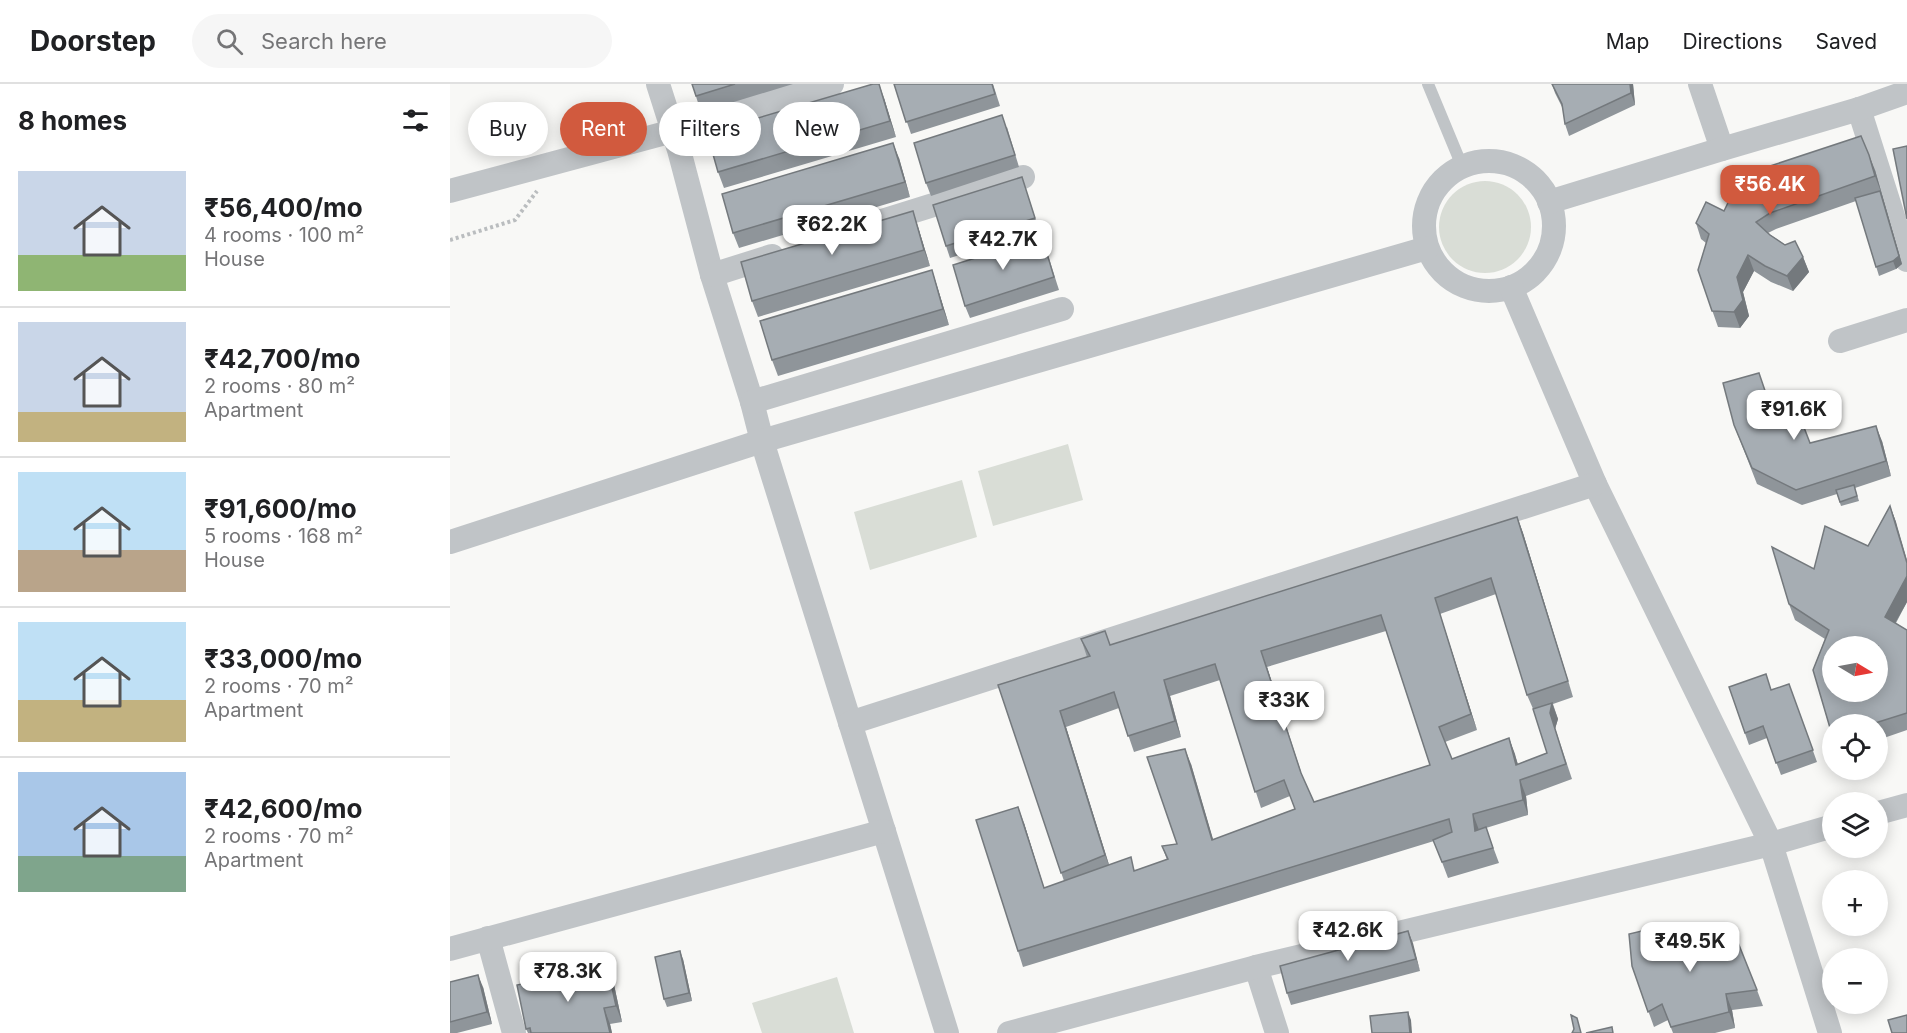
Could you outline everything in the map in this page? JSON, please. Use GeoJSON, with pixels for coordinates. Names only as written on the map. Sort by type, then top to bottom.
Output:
{"type":"FeatureCollection","features":[{"type":"Feature","properties":{"kind":"street"},"geometry":{"type":"LineString","coordinates":[[658,84],[664,102]]}},
{"type":"Feature","properties":{"kind":"street"},"geometry":{"type":"LineString","coordinates":[[761,105],[832,84]]}},
{"type":"Feature","properties":{"kind":"street"},"geometry":{"type":"LineString","coordinates":[[1701,84],[1722,149]]}},
{"type":"Feature","properties":{"kind":"street"},"geometry":{"type":"LineString","coordinates":[[1550,202],[1907,92]]}},
{"type":"Feature","properties":{"kind":"street"},"geometry":{"type":"LineString","coordinates":[[1859,108],[1907,260]]}},
{"type":"Feature","properties":{"kind":"street"},"geometry":{"type":"LineString","coordinates":[[450,191],[659,135]]}},
{"type":"Feature","properties":{"kind":"street"},"geometry":{"type":"LineString","coordinates":[[680,156],[712,275],[762,441],[947,1033]]}},
{"type":"Feature","properties":{"kind":"street"},"geometry":{"type":"LineString","coordinates":[[1482,161],[1503,162],[1523,170],[1539,184],[1550,202],[1554,222],[1552,243],[1543,262],[1529,277],[1511,287],[1491,292],[1471,289],[1452,280],[1437,266],[1427,248],[1424,229],[1425,210],[1433,192],[1446,177],[1462,166],[1482,161]]}},
{"type":"Feature","properties":{"kind":"street"},"geometry":{"type":"LineString","coordinates":[[856,230],[1023,177]]}},
{"type":"Feature","properties":{"kind":"street"},"geometry":{"type":"LineString","coordinates":[[450,542],[762,441],[1427,248]]}},
{"type":"Feature","properties":{"kind":"street"},"geometry":{"type":"LineString","coordinates":[[712,275],[790,250]]}},
{"type":"Feature","properties":{"kind":"street"},"geometry":{"type":"LineString","coordinates":[[1511,287],[1595,484],[1771,844],[1830,1033]]}},
{"type":"Feature","properties":{"kind":"street"},"geometry":{"type":"LineString","coordinates":[[752,402],[1062,309]]}},
{"type":"Feature","properties":{"kind":"street"},"geometry":{"type":"LineString","coordinates":[[1840,341],[1907,320]]}},
{"type":"Feature","properties":{"kind":"street"},"geometry":{"type":"LineString","coordinates":[[850,723],[1595,484]]}},
{"type":"Feature","properties":{"kind":"street"},"geometry":{"type":"LineString","coordinates":[[1888,810],[1907,805]]}},
{"type":"Feature","properties":{"kind":"street"},"geometry":{"type":"LineString","coordinates":[[1009,1033],[1256,967],[1771,844],[1822,829]]}},
{"type":"Feature","properties":{"kind":"street"},"geometry":{"type":"LineString","coordinates":[[450,949],[884,831]]}},
{"type":"Feature","properties":{"kind":"street"},"geometry":{"type":"LineString","coordinates":[[488,938],[508,1031]]}},
{"type":"Feature","properties":{"kind":"street"},"geometry":{"type":"LineString","coordinates":[[1256,967],[1277,1033]]}},
{"type":"Feature","properties":{"kind":"lane"},"geometry":{"type":"LineString","coordinates":[[1428,84],[1462,166]]}},
{"type":"Feature","properties":{"kind":"path"},"geometry":{"type":"LineString","coordinates":[[450,240],[515,220],[540,189]]}},
{"type":"Feature","properties":{"kind":"shaded area"},"geometry":{"type":"Polygon","coordinates":[[[1485,181],[1503,184],[1518,194],[1528,209],[1531,227],[1528,245],[1518,260],[1503,270],[1485,273],[1467,270],[1452,260],[1442,245],[1439,227],[1442,209],[1452,194],[1467,184],[1485,181]]]}},
{"type":"Feature","properties":{"kind":"shaded area"},"geometry":{"type":"Polygon","coordinates":[[[1068,444],[1083,500],[993,526],[978,471],[1068,444]]]}},
{"type":"Feature","properties":{"kind":"shaded area"},"geometry":{"type":"Polygon","coordinates":[[[962,480],[977,537],[870,570],[854,512],[962,480]]]}},
{"type":"Feature","properties":{"kind":"shaded area"},"geometry":{"type":"Polygon","coordinates":[[[837,977],[854,1033],[762,1033],[752,1003],[837,977]]]}},
{"type":"Feature","properties":{"kind":"building"},"geometry":{"type":"Polygon","coordinates":[[[692,84],[735,84],[696,96],[692,84]]]}},
{"type":"Feature","properties":{"kind":"building"},"geometry":{"type":"Polygon","coordinates":[[[879,84],[890,121],[860,130],[860,102],[812,102],[879,84]]]}},
{"type":"Feature","properties":{"kind":"building"},"geometry":{"type":"Polygon","coordinates":[[[894,84],[992,84],[995,94],[906,122],[894,84]]]}},
{"type":"Feature","properties":{"kind":"building"},"geometry":{"type":"Polygon","coordinates":[[[1552,84],[1630,84],[1631,93],[1565,124],[1562,104],[1552,84]]]}},
{"type":"Feature","properties":{"kind":"building"},"geometry":{"type":"Polygon","coordinates":[[[773,114],[773,156],[718,172],[713,156],[761,156],[761,117],[773,114]]]}},
{"type":"Feature","properties":{"kind":"building"},"geometry":{"type":"Polygon","coordinates":[[[1002,115],[1015,155],[926,183],[914,143],[1002,115]]]}},
{"type":"Feature","properties":{"kind":"building"},"geometry":{"type":"Polygon","coordinates":[[[1861,136],[1875,176],[1770,213],[1756,222],[1785,245],[1795,241],[1803,257],[1787,276],[1748,255],[1737,277],[1743,300],[1734,312],[1712,311],[1698,270],[1709,234],[1696,223],[1706,202],[1724,211],[1738,182],[1761,169],[1861,136]]]}},
{"type":"Feature","properties":{"kind":"building"},"geometry":{"type":"Polygon","coordinates":[[[893,143],[905,182],[733,233],[722,194],[849,156],[860,156],[860,153],[893,143]]]}},
{"type":"Feature","properties":{"kind":"building"},"geometry":{"type":"Polygon","coordinates":[[[1907,146],[1907,219],[1893,149],[1907,146]]]}},
{"type":"Feature","properties":{"kind":"building"},"geometry":{"type":"Polygon","coordinates":[[[1022,177],[1035,218],[946,246],[933,205],[1022,177]]]}},
{"type":"Feature","properties":{"kind":"building"},"geometry":{"type":"Polygon","coordinates":[[[1880,191],[1899,256],[1893,261],[1876,267],[1855,198],[1880,191]]]}},
{"type":"Feature","properties":{"kind":"building"},"geometry":{"type":"Polygon","coordinates":[[[913,211],[924,250],[752,301],[741,262],[913,211]]]}},
{"type":"Feature","properties":{"kind":"building"},"geometry":{"type":"Polygon","coordinates":[[[1042,237],[1054,277],[965,306],[953,265],[1042,237]]]}},
{"type":"Feature","properties":{"kind":"building"},"geometry":{"type":"Polygon","coordinates":[[[932,270],[943,309],[772,360],[760,321],[932,270]]]}},
{"type":"Feature","properties":{"kind":"building"},"geometry":{"type":"Polygon","coordinates":[[[1759,373],[1777,426],[1800,417],[1810,443],[1876,426],[1886,461],[1796,490],[1752,468],[1734,425],[1723,383],[1759,373]]]}},
{"type":"Feature","properties":{"kind":"building"},"geometry":{"type":"Polygon","coordinates":[[[1854,485],[1857,496],[1840,502],[1836,490],[1854,485]]]}},
{"type":"Feature","properties":{"kind":"building"},"geometry":{"type":"Polygon","coordinates":[[[1890,506],[1907,563],[1907,576],[1885,617],[1907,630],[1907,713],[1888,719],[1888,714],[1826,714],[1822,702],[1888,702],[1888,636],[1827,636],[1829,630],[1789,604],[1772,547],[1814,569],[1825,526],[1868,546],[1890,506]]]}},
{"type":"Feature","properties":{"kind":"building"},"geometry":{"type":"Polygon","coordinates":[[[1517,517],[1568,681],[1527,695],[1491,578],[1435,598],[1471,714],[1439,727],[1452,759],[1509,738],[1516,765],[1547,753],[1533,709],[1552,703],[1550,713],[1566,764],[1520,780],[1523,800],[1473,814],[1475,831],[1486,827],[1493,848],[1442,862],[1433,840],[1452,832],[1449,819],[1018,951],[976,820],[1018,807],[1044,888],[1131,857],[1134,871],[1168,859],[1162,846],[1177,844],[1147,757],[1185,749],[1212,840],[1295,809],[1284,780],[1255,792],[1215,664],[1164,680],[1175,721],[1128,736],[1114,692],[1060,711],[1105,855],[1061,873],[998,685],[1090,656],[1081,639],[1105,631],[1110,645],[1517,517]],[[1381,615],[1261,651],[1301,773],[1314,802],[1430,765],[1381,615]]]}},
{"type":"Feature","properties":{"kind":"building"},"geometry":{"type":"Polygon","coordinates":[[[1822,648],[1822,701],[1813,670],[1822,648]]]}},
{"type":"Feature","properties":{"kind":"building"},"geometry":{"type":"Polygon","coordinates":[[[1766,674],[1771,690],[1789,684],[1813,750],[1776,763],[1763,726],[1745,733],[1729,687],[1766,674]]]}},
{"type":"Feature","properties":{"kind":"building"},"geometry":{"type":"Polygon","coordinates":[[[1731,925],[1757,990],[1726,994],[1729,1012],[1671,1027],[1662,1004],[1648,1012],[1632,966],[1629,934],[1650,929],[1657,943],[1691,929],[1701,938],[1731,925]]]}},
{"type":"Feature","properties":{"kind":"building"},"geometry":{"type":"Polygon","coordinates":[[[1408,931],[1416,959],[1287,993],[1280,966],[1408,931]]]}},
{"type":"Feature","properties":{"kind":"building"},"geometry":{"type":"Polygon","coordinates":[[[680,951],[689,993],[664,999],[655,957],[680,951]]]}},
{"type":"Feature","properties":{"kind":"building"},"geometry":{"type":"Polygon","coordinates":[[[607,965],[616,1006],[604,1008],[610,1033],[531,1033],[530,1028],[526,1029],[517,985],[607,965]]]}},
{"type":"Feature","properties":{"kind":"building"},"geometry":{"type":"Polygon","coordinates":[[[478,975],[487,1012],[450,1022],[450,982],[478,975]]]}},
{"type":"Feature","properties":{"kind":"building"},"geometry":{"type":"Polygon","coordinates":[[[1408,1012],[1410,1033],[1372,1033],[1370,1016],[1408,1012]]]}},
{"type":"Feature","properties":{"kind":"building"},"geometry":{"type":"Polygon","coordinates":[[[1571,1015],[1577,1018],[1581,1033],[1572,1033],[1574,1029],[1571,1015]]]}},
{"type":"Feature","properties":{"kind":"building"},"geometry":{"type":"Polygon","coordinates":[[[1907,1015],[1907,1033],[1892,1033],[1888,1020],[1907,1015]]]}},
{"type":"Feature","properties":{"kind":"building"},"geometry":{"type":"Polygon","coordinates":[[[1612,1027],[1613,1033],[1586,1033],[1612,1027]]]}}]}
